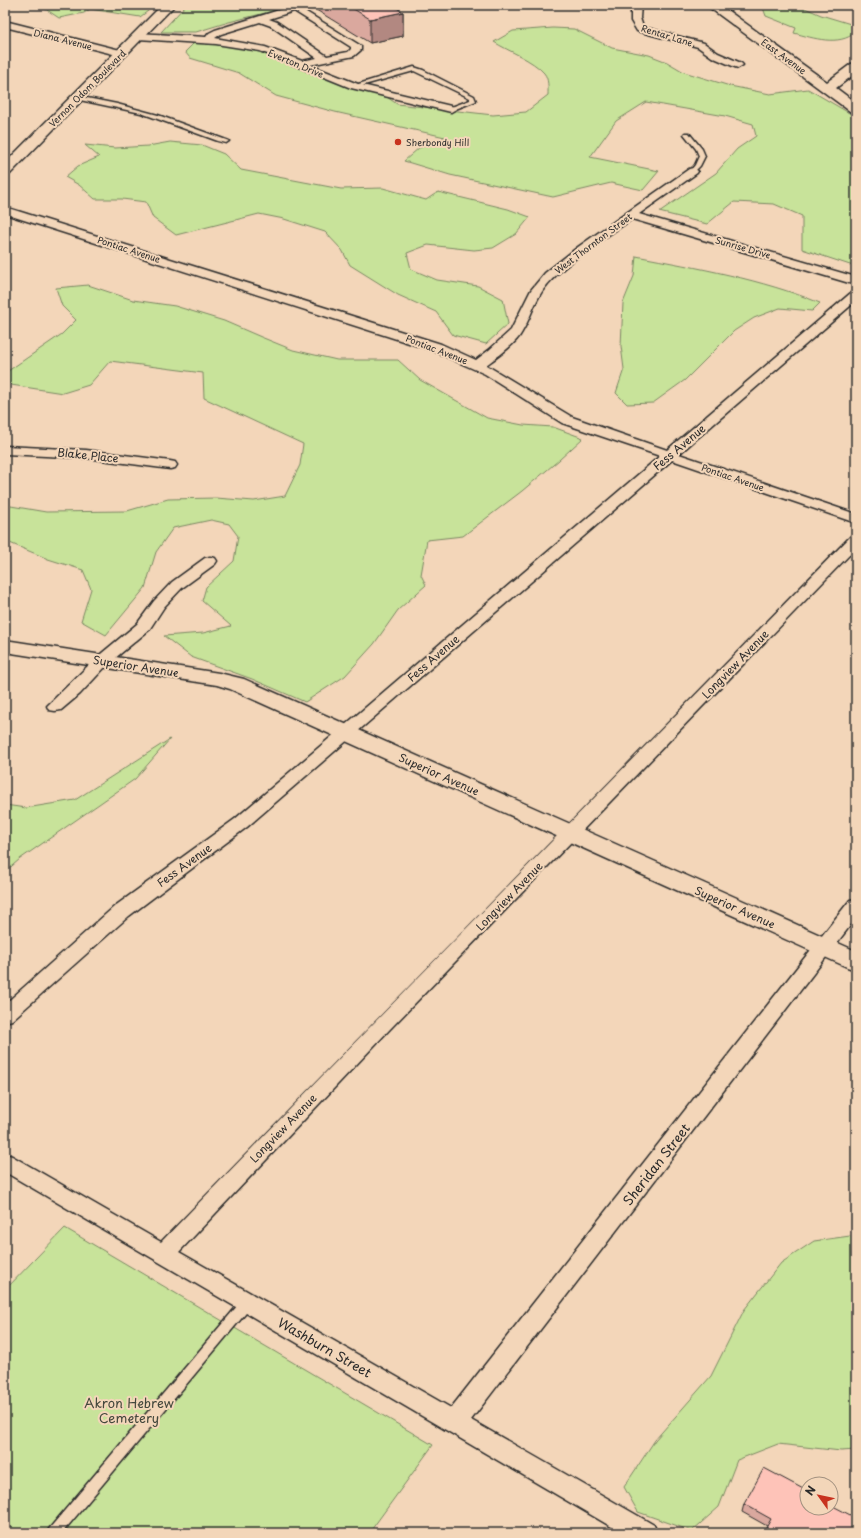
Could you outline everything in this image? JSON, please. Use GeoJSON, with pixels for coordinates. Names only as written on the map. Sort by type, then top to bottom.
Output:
{"type":"FeatureCollection","features":[{"type":"Feature","properties":{"kind":"main road","name":"Vernon Odom Boulevard"},"geometry":{"type":"LineString","coordinates":[[5,172],[168,5]]}},
{"type":"Feature","properties":{"kind":"main road","name":"East Avenue"},"geometry":{"type":"LineString","coordinates":[[712,5],[856,109]]}},
{"type":"Feature","properties":{"kind":"main road"},"geometry":{"type":"LineString","coordinates":[[828,88],[856,67]]}},
{"type":"Feature","properties":{"kind":"main road","name":"Superior Avenue"},"geometry":{"type":"LineString","coordinates":[[5,646],[219,679],[237,684],[856,962]]}},
{"type":"Feature","properties":{"kind":"street","name":"Rentar Lane"},"geometry":{"type":"LineString","coordinates":[[636,5],[634,19],[636,25],[640,29],[701,45],[715,55],[738,65]]}},
{"type":"Feature","properties":{"kind":"street"},"geometry":{"type":"LineString","coordinates":[[208,41],[212,35],[218,32],[299,7],[356,46],[356,50],[352,54],[302,64]]}},
{"type":"Feature","properties":{"kind":"street","name":"Everton Drive"},"geometry":{"type":"LineString","coordinates":[[261,19],[274,24],[326,60]]}},
{"type":"Feature","properties":{"kind":"street","name":"Diana Avenue"},"geometry":{"type":"LineString","coordinates":[[5,24],[121,53]]}},
{"type":"Feature","properties":{"kind":"street","name":"Everton Drive"},"geometry":{"type":"LineString","coordinates":[[138,36],[237,43],[264,50],[355,86],[450,109]]}},
{"type":"Feature","properties":{"kind":"street","name":"West Thornton Street"},"geometry":{"type":"LineString","coordinates":[[477,365],[494,353],[516,332],[537,290],[549,276],[568,260],[693,171]]}},
{"type":"Feature","properties":{"kind":"street","name":"Pontiac Avenue"},"geometry":{"type":"LineString","coordinates":[[5,210],[436,347],[477,365],[527,394],[550,411],[567,420],[856,519]]}},
{"type":"Feature","properties":{"kind":"street","name":"Sunrise Drive"},"geometry":{"type":"LineString","coordinates":[[630,215],[856,281]]}},
{"type":"Feature","properties":{"kind":"street","name":"Fess Avenue"},"geometry":{"type":"LineString","coordinates":[[5,1015],[122,911],[241,823],[856,295]]}},
{"type":"Feature","properties":{"kind":"street","name":"Blake Place"},"geometry":{"type":"LineString","coordinates":[[5,450],[63,452],[113,457],[142,463],[170,465]]}},
{"type":"Feature","properties":{"kind":"street","name":"Longview Avenue"},"geometry":{"type":"LineString","coordinates":[[163,1254],[389,1018],[856,539]]}},
{"type":"Feature","properties":{"kind":"street"},"geometry":{"type":"LineString","coordinates":[[55,706],[74,690],[102,661],[143,627],[159,604],[177,585],[210,561]]}},
{"type":"Feature","properties":{"kind":"street","name":"Sheridan Street"},"geometry":{"type":"LineString","coordinates":[[455,1422],[856,905]]}},
{"type":"Feature","properties":{"kind":"street","name":"Washburn Street"},"geometry":{"type":"LineString","coordinates":[[5,1162],[455,1422],[631,1530]]}},
{"type":"Feature","properties":{"kind":"lane"},"geometry":{"type":"LineString","coordinates":[[355,86],[414,69],[421,71],[472,97],[473,101],[468,104],[450,109]]}},
{"type":"Feature","properties":{"kind":"lane"},"geometry":{"type":"LineString","coordinates":[[77,98],[109,103],[152,114],[226,142]]}},
{"type":"Feature","properties":{"kind":"lane"},"geometry":{"type":"LineString","coordinates":[[687,134],[699,149],[702,156],[698,165],[693,171]]}},
{"type":"Feature","properties":{"kind":"lane"},"geometry":{"type":"LineString","coordinates":[[54,1533],[247,1302]]}},
{"type":"Feature","properties":{"kind":"green space"},"geometry":{"type":"Polygon","coordinates":[[[36,5],[150,5],[148,11],[140,17],[90,9],[84,13],[59,18],[41,6],[36,5]]]}},
{"type":"Feature","properties":{"kind":"green space"},"geometry":{"type":"Polygon","coordinates":[[[186,5],[287,5],[269,12],[196,32],[161,32],[186,5]]]}},
{"type":"Feature","properties":{"kind":"green space"},"geometry":{"type":"Polygon","coordinates":[[[762,5],[798,5],[821,15],[854,25],[856,27],[856,32],[849,37],[834,40],[817,39],[794,33],[796,28],[766,16],[762,5]]]}},
{"type":"Feature","properties":{"kind":"green space"},"geometry":{"type":"Polygon","coordinates":[[[553,28],[574,29],[612,48],[649,55],[667,62],[684,72],[730,86],[770,94],[808,89],[856,117],[856,267],[802,249],[802,216],[774,204],[734,202],[707,224],[659,212],[716,173],[737,149],[756,136],[753,124],[725,116],[646,102],[616,121],[590,157],[659,171],[643,190],[611,183],[553,197],[450,175],[404,161],[419,148],[445,137],[335,112],[276,96],[239,73],[190,58],[185,52],[194,43],[240,47],[290,63],[302,64],[378,91],[397,104],[493,115],[526,112],[548,95],[547,78],[539,68],[494,42],[513,31],[553,28]]]}},
{"type":"Feature","properties":{"kind":"green space"},"geometry":{"type":"Polygon","coordinates":[[[170,142],[202,145],[224,154],[241,170],[341,189],[383,188],[426,200],[438,192],[508,209],[530,217],[516,234],[493,248],[474,250],[428,245],[407,253],[411,269],[437,280],[478,286],[503,299],[508,324],[486,344],[453,335],[436,312],[398,295],[350,265],[342,250],[325,232],[284,219],[259,214],[176,235],[153,218],[146,202],[122,199],[95,199],[79,185],[65,177],[78,166],[99,157],[85,145],[115,148],[148,146],[170,142]]]}},
{"type":"Feature","properties":{"kind":"green space"},"geometry":{"type":"Polygon","coordinates":[[[636,256],[752,281],[775,287],[820,303],[812,311],[780,308],[754,318],[734,331],[685,380],[653,403],[627,404],[616,393],[624,369],[621,346],[623,303],[634,276],[636,256]]]}},
{"type":"Feature","properties":{"kind":"green space"},"geometry":{"type":"Polygon","coordinates":[[[88,285],[133,300],[175,306],[224,321],[293,350],[337,360],[398,360],[420,380],[487,418],[523,425],[553,427],[583,438],[522,491],[463,536],[427,540],[421,575],[426,585],[398,610],[374,644],[345,676],[305,702],[252,679],[191,657],[164,636],[203,633],[231,626],[202,601],[206,587],[234,561],[238,536],[229,524],[211,520],[173,528],[156,552],[145,588],[106,635],[81,621],[91,589],[83,570],[48,559],[5,541],[5,505],[46,512],[127,511],[168,499],[216,498],[254,501],[285,496],[300,465],[303,444],[204,398],[203,373],[110,361],[89,385],[63,393],[11,385],[5,378],[5,373],[62,334],[76,320],[62,306],[56,288],[88,285]]]}},
{"type":"Feature","properties":{"kind":"green space"},"geometry":{"type":"Polygon","coordinates":[[[170,739],[135,779],[20,859],[5,872],[5,805],[26,808],[75,800],[170,739]]]}},
{"type":"Feature","properties":{"kind":"green space","name":"Akron Hebrew Cemetery"},"geometry":{"type":"Polygon","coordinates":[[[65,1228],[433,1445],[369,1533],[5,1533],[5,1290],[65,1228]]]}},
{"type":"Feature","properties":{"kind":"green space"},"geometry":{"type":"Polygon","coordinates":[[[850,1236],[856,1239],[856,1450],[841,1451],[778,1444],[737,1460],[719,1507],[692,1531],[638,1512],[624,1487],[655,1440],[711,1376],[744,1310],[781,1263],[814,1241],[850,1236]]]}},
{"type":"Feature","properties":{"kind":"building"},"geometry":{"type":"Polygon","coordinates":[[[347,5],[392,5],[403,12],[370,19],[347,5]]]}},
{"type":"Feature","properties":{"kind":"building"},"geometry":{"type":"Polygon","coordinates":[[[764,1468],[799,1487],[799,1516],[839,1516],[839,1509],[856,1518],[856,1533],[775,1533],[766,1528],[771,1519],[744,1504],[764,1468]]]}},
{"type":"Feature","properties":{"kind":"place","name":"Sherbondy Hill"},"geometry":{"type":"Point","coordinates":[398,142]}}]}
